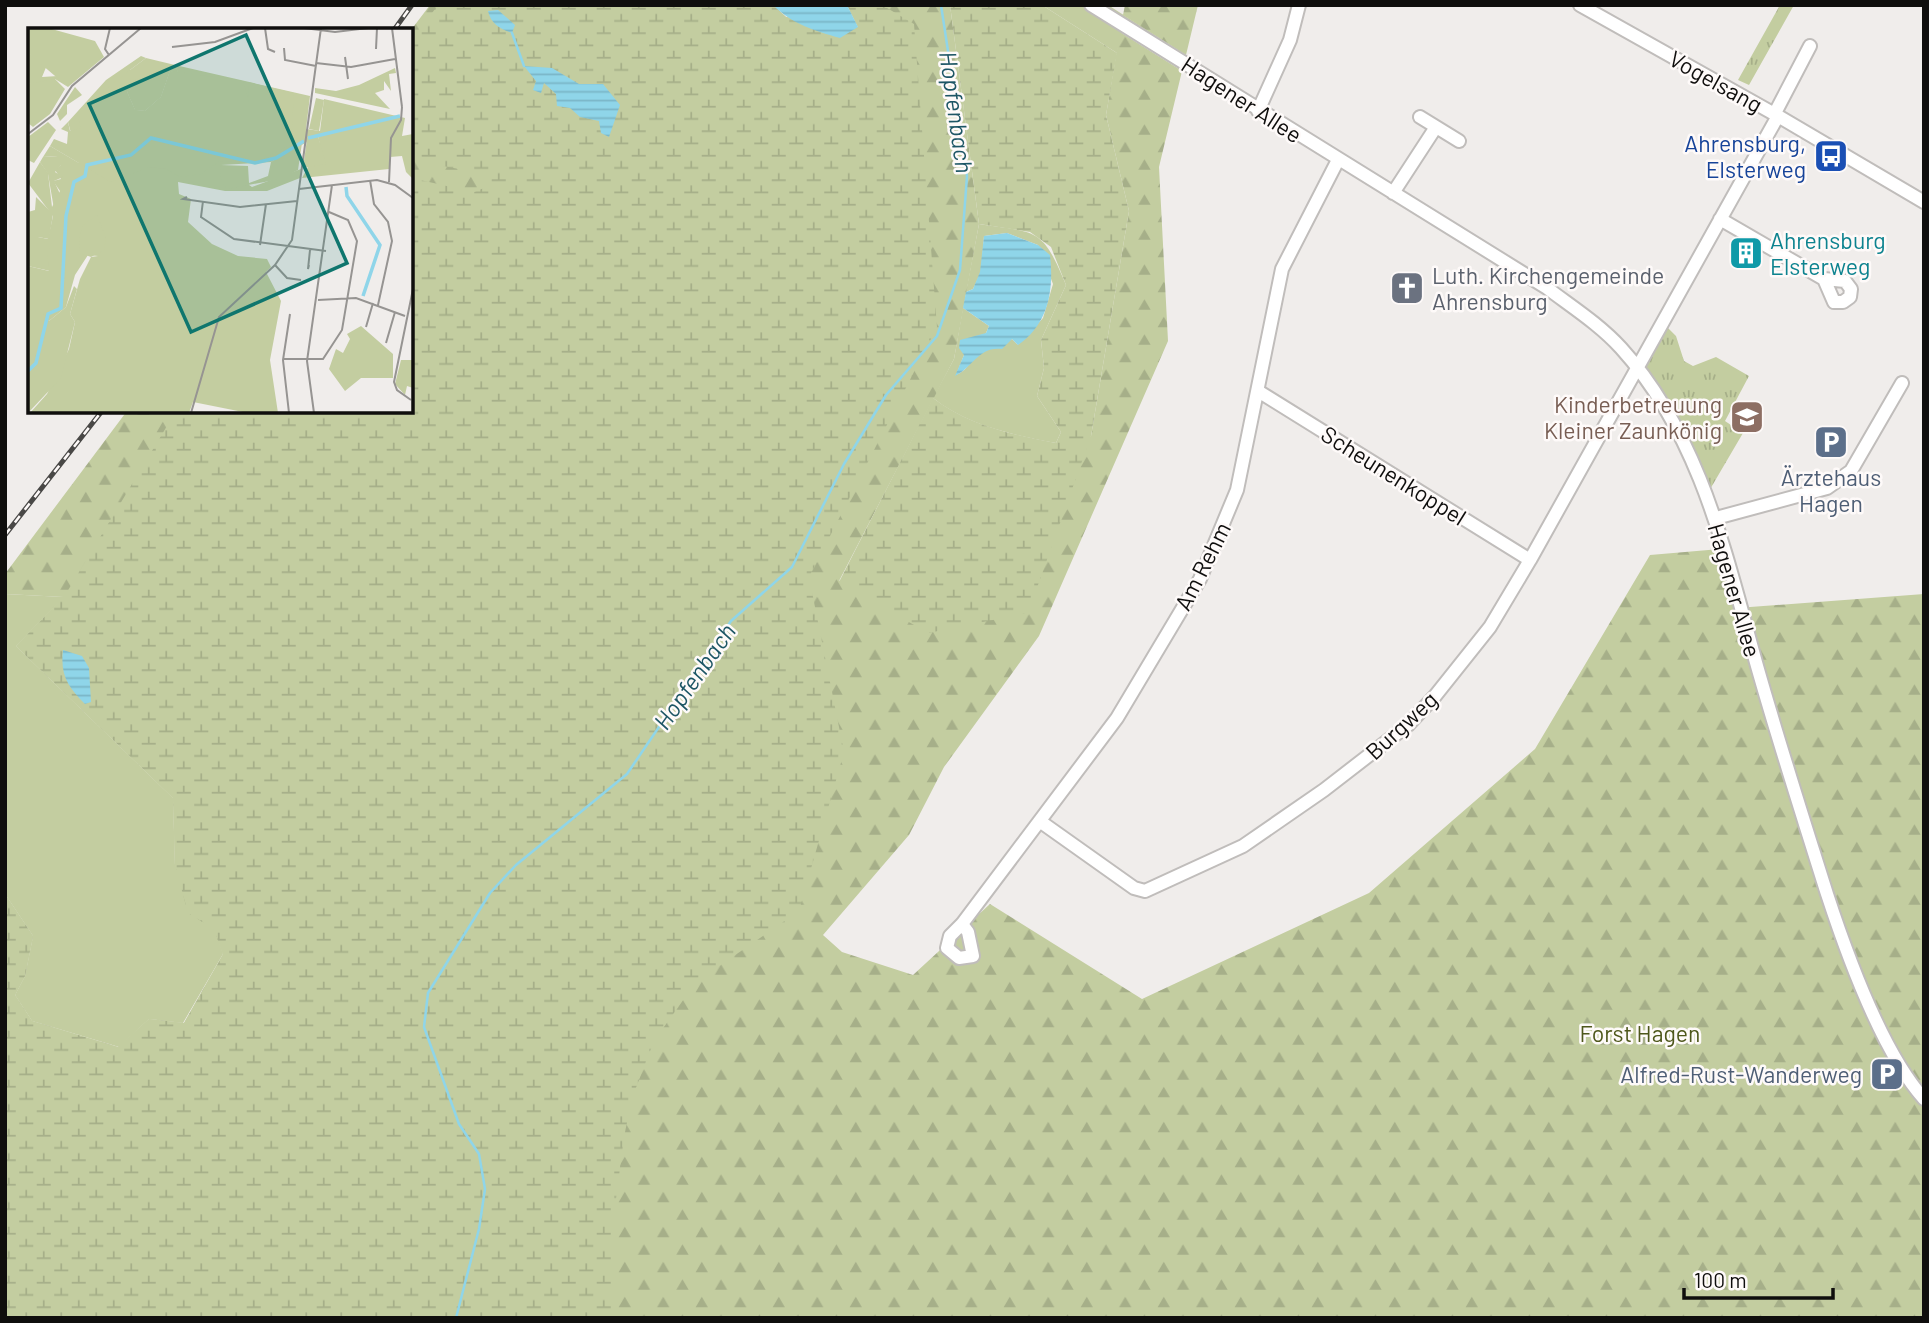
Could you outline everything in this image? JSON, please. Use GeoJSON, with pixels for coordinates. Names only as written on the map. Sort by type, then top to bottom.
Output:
{"type":"FeatureCollection","features":[{"type":"Feature","properties":{"kind":"street","name":"Hagener Allee"},"geometry":{"type":"LineString","coordinates":[[1091,5],[1562,299],[1592,321],[1637,366],[1659,397],[1680,436],[1716,518],[1775,728],[1843,944],[1906,1079],[1924,1099]]}},
{"type":"Feature","properties":{"kind":"street"},"geometry":{"type":"LineString","coordinates":[[1258,111],[1290,40],[1299,5]]}},
{"type":"Feature","properties":{"kind":"street","name":"Vogelsang"},"geometry":{"type":"LineString","coordinates":[[1580,5],[1777,114],[1924,202]]}},
{"type":"Feature","properties":{"kind":"street","name":"Burgweg"},"geometry":{"type":"LineString","coordinates":[[1041,822],[1134,888],[1145,891],[1243,846],[1324,790],[1408,725],[1490,627],[1530,560],[1720,219],[1777,114],[1810,46]]}},
{"type":"Feature","properties":{"kind":"street"},"geometry":{"type":"LineString","coordinates":[[1420,117],[1459,141]]}},
{"type":"Feature","properties":{"kind":"street"},"geometry":{"type":"LineString","coordinates":[[1393,193],[1436,127]]}},
{"type":"Feature","properties":{"kind":"street","name":"Am Rehm"},"geometry":{"type":"LineString","coordinates":[[962,925],[1117,718],[1200,579],[1237,490],[1282,269],[1338,160]]}},
{"type":"Feature","properties":{"kind":"street"},"geometry":{"type":"LineString","coordinates":[[1720,219],[1824,279]]}},
{"type":"Feature","properties":{"kind":"street"},"geometry":{"type":"LineString","coordinates":[[1716,518],[1827,488],[1851,471],[1902,383]]}},
{"type":"Feature","properties":{"kind":"street","name":"Scheunenkoppel"},"geometry":{"type":"LineString","coordinates":[[1258,391],[1530,560]]}},
{"type":"Feature","properties":{"kind":"green space","name":"Forst Hagen"},"geometry":{"type":"Polygon","coordinates":[[[430,5],[773,5],[786,17],[858,27],[847,5],[950,5],[979,224],[954,359],[839,581],[1091,436],[1129,211],[1106,115],[1120,32],[1182,71],[1159,167],[1168,341],[1039,636],[944,767],[909,835],[823,935],[842,952],[913,975],[990,904],[1142,999],[1369,893],[1535,749],[1650,555],[1720,549],[1737,608],[1924,594],[1924,1318],[5,1318],[29,1134],[15,995],[32,1021],[118,1047],[149,1019],[184,1023],[223,954],[214,929],[188,913],[175,865],[173,798],[16,646],[63,597],[5,594],[5,574],[126,413],[413,413],[413,28],[430,5]]]}},
{"type":"Feature","properties":{"kind":"green space"},"geometry":{"type":"Polygon","coordinates":[[[438,5],[773,5],[786,17],[858,27],[847,5],[882,5],[914,24],[937,327],[809,577],[844,752],[799,911],[696,982],[654,1041],[632,1098],[624,1137],[612,1230],[612,1318],[5,1318],[5,894],[33,936],[25,976],[15,995],[32,1021],[118,1047],[149,1019],[184,1023],[223,955],[214,929],[188,913],[175,865],[173,798],[16,646],[64,597],[175,413],[413,413],[413,178],[474,192],[489,186],[480,173],[413,160],[413,38],[438,5]],[[525,67],[536,81],[533,90],[543,82],[580,117],[600,121],[578,86],[558,72],[525,67]]]}},
{"type":"Feature","properties":{"kind":"green space"},"geometry":{"type":"Polygon","coordinates":[[[950,5],[1042,5],[1117,53],[1106,115],[1129,211],[1091,436],[1028,613],[928,633],[839,582],[933,398],[976,422],[1007,432],[1056,443],[1061,432],[1037,396],[1044,368],[1041,340],[1066,285],[1051,247],[1030,232],[979,224],[950,5]]]}},
{"type":"Feature","properties":{"kind":"green space"},"geometry":{"type":"Polygon","coordinates":[[[1042,5],[1108,5],[1186,55],[1182,71],[1121,32],[1117,53],[1042,5]]]}},
{"type":"Feature","properties":{"kind":"green space"},"geometry":{"type":"Polygon","coordinates":[[[1125,5],[1198,5],[1186,55],[1123,15],[1125,5]]]}},
{"type":"Feature","properties":{"kind":"green space"},"geometry":{"type":"Polygon","coordinates":[[[1780,5],[1794,5],[1749,85],[1738,80],[1780,5]]]}},
{"type":"Feature","properties":{"kind":"green space"},"geometry":{"type":"Polygon","coordinates":[[[979,224],[1014,229],[1036,236],[1051,252],[1066,285],[1041,340],[1044,368],[1037,396],[1061,432],[1056,443],[1008,433],[976,422],[933,398],[954,359],[963,308],[989,326],[986,333],[964,355],[956,375],[980,353],[1012,339],[1018,345],[1043,318],[1053,284],[1038,245],[1007,233],[984,236],[981,272],[973,289],[966,292],[979,224]]]}},
{"type":"Feature","properties":{"kind":"green space"},"geometry":{"type":"Polygon","coordinates":[[[1667,327],[1676,336],[1684,361],[1693,366],[1716,357],[1749,376],[1725,421],[1743,433],[1709,491],[1644,367],[1667,327]]]}},
{"type":"Feature","properties":{"kind":"green space"},"geometry":{"type":"Polygon","coordinates":[[[5,594],[64,597],[16,646],[173,798],[175,865],[215,929],[223,954],[183,1023],[149,1019],[119,1047],[32,1021],[15,995],[25,976],[33,936],[5,894],[5,594]]]}},
{"type":"Feature","properties":{"kind":"green space"},"geometry":{"type":"Polygon","coordinates":[[[5,894],[33,936],[25,976],[15,995],[5,894]]]}},
{"type":"Feature","properties":{"kind":"water"},"geometry":{"type":"Polygon","coordinates":[[[773,5],[847,5],[858,27],[840,38],[796,22],[773,5]]]}},
{"type":"Feature","properties":{"kind":"water"},"geometry":{"type":"Polygon","coordinates":[[[498,10],[515,25],[512,33],[500,28],[491,19],[488,11],[498,10]]]}},
{"type":"Feature","properties":{"kind":"water"},"geometry":{"type":"Polygon","coordinates":[[[524,66],[552,68],[579,84],[603,84],[620,105],[609,137],[601,133],[599,121],[580,117],[570,108],[557,106],[556,94],[544,83],[541,93],[533,90],[536,81],[524,66]]]}},
{"type":"Feature","properties":{"kind":"water"},"geometry":{"type":"Polygon","coordinates":[[[1007,233],[1038,245],[1050,255],[1050,293],[1043,316],[1037,327],[1018,345],[1012,339],[1002,349],[987,351],[955,376],[964,355],[959,348],[960,340],[986,333],[989,326],[963,308],[966,292],[973,289],[980,272],[984,236],[1007,233]]]}},
{"type":"Feature","properties":{"kind":"water"},"geometry":{"type":"Polygon","coordinates":[[[63,650],[82,656],[89,668],[91,702],[85,704],[66,680],[63,650]]]}},
{"type":"Feature","properties":{"kind":"waterway","name":"Hopfenbach"},"geometry":{"type":"LineString","coordinates":[[456,1318],[479,1229],[485,1189],[479,1154],[459,1124],[424,1027],[428,993],[490,893],[516,865],[627,774],[731,621],[792,567],[844,464],[886,395],[937,336],[960,270],[967,176],[941,5]]}},
{"type":"Feature","properties":{"kind":"waterway"},"geometry":{"type":"LineString","coordinates":[[512,33],[524,66]]}},
{"type":"Feature","properties":{"kind":"railway"},"geometry":{"type":"LineString","coordinates":[[395,28],[412,5]]}},
{"type":"Feature","properties":{"kind":"railway"},"geometry":{"type":"LineString","coordinates":[[5,535],[100,413]]}},
{"type":"Feature","properties":{"kind":"place","name":"Ahrensburg, Elsterweg"},"geometry":{"type":"Point","coordinates":[1831,156]}},
{"type":"Feature","properties":{"kind":"place","name":"Ahrensburg Elsterweg"},"geometry":{"type":"Point","coordinates":[1746,253]}},
{"type":"Feature","properties":{"kind":"place","name":"Luth. Kirchengemeinde Ahrensburg"},"geometry":{"type":"Point","coordinates":[1407,288]}},
{"type":"Feature","properties":{"kind":"place","name":"Kinderbetreuung Kleiner Zaunkönig"},"geometry":{"type":"Point","coordinates":[1747,417]}},
{"type":"Feature","properties":{"kind":"place","name":"Ärztehaus Hagen"},"geometry":{"type":"Point","coordinates":[1831,442]}},
{"type":"Feature","properties":{"kind":"place","name":"Alfred-Rust-Wanderweg"},"geometry":{"type":"Point","coordinates":[1887,1074]}}]}
